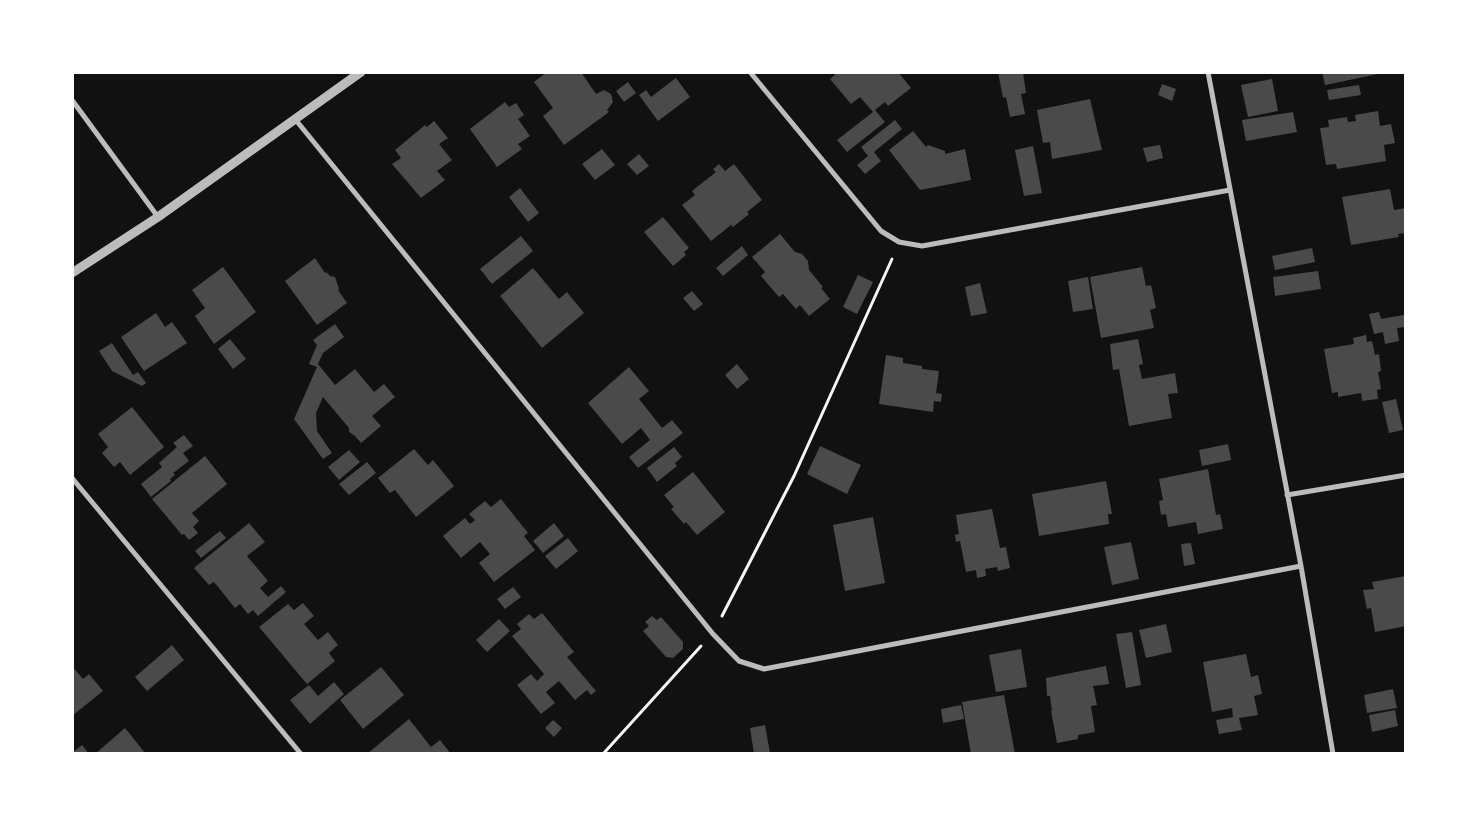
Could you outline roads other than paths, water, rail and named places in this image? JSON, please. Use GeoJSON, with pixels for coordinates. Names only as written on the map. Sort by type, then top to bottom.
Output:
{"type":"FeatureCollection","features":[{"type":"Feature","properties":{"kind":"street"},"geometry":{"type":"LineString","coordinates":[[72,273],[158,217],[361,72]]}},
{"type":"Feature","properties":{"kind":"street"},"geometry":{"type":"LineString","coordinates":[[750,72],[881,231],[899,242],[922,246],[1230,190]]}},
{"type":"Feature","properties":{"kind":"street"},"geometry":{"type":"LineString","coordinates":[[1208,72],[1334,754]]}},
{"type":"Feature","properties":{"kind":"street"},"geometry":{"type":"LineString","coordinates":[[72,100],[158,217]]}},
{"type":"Feature","properties":{"kind":"street"},"geometry":{"type":"LineString","coordinates":[[295,119],[713,634],[739,660],[764,669],[1300,566]]}},
{"type":"Feature","properties":{"kind":"street"},"geometry":{"type":"LineString","coordinates":[[1287,495],[1406,475]]}},
{"type":"Feature","properties":{"kind":"street"},"geometry":{"type":"LineString","coordinates":[[72,478],[300,754]]}}]}
